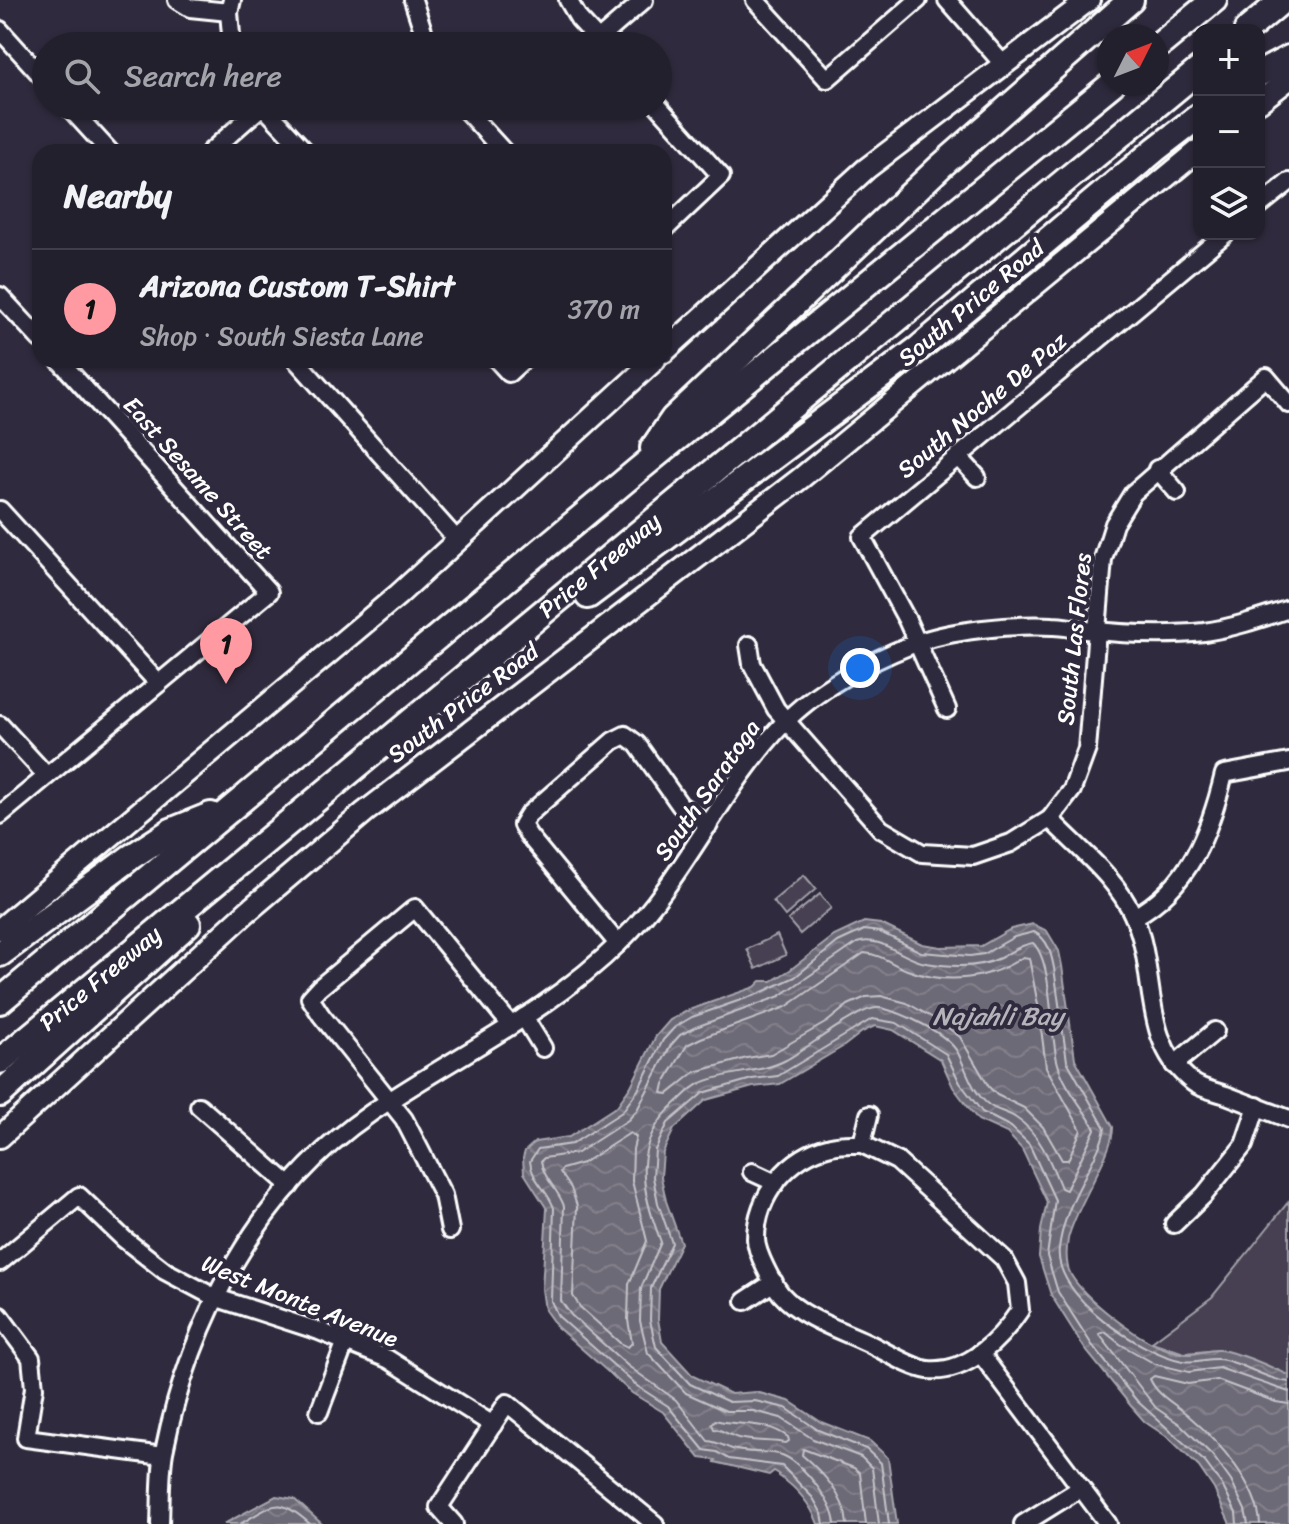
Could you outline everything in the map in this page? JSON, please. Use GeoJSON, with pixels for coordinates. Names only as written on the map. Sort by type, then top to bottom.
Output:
{"type":"FeatureCollection","features":[{"type":"Feature","properties":{"kind":"highway"},"geometry":{"type":"LineString","coordinates":[[638,470],[673,419],[941,166],[1131,0]]}},
{"type":"Feature","properties":{"kind":"highway"},"geometry":{"type":"LineString","coordinates":[[1169,37],[1214,0]]}},
{"type":"Feature","properties":{"kind":"highway"},"geometry":{"type":"LineString","coordinates":[[1254,24],[1283,0]]}},
{"type":"Feature","properties":{"kind":"highway"},"geometry":{"type":"LineString","coordinates":[[1265,71],[1289,58]]}},
{"type":"Feature","properties":{"kind":"highway","name":"Price Freeway"},"geometry":{"type":"LineString","coordinates":[[0,1061],[1193,75]]}},
{"type":"Feature","properties":{"kind":"highway","name":"Price Freeway"},"geometry":{"type":"LineString","coordinates":[[0,1001],[638,470],[1097,96]]}},
{"type":"Feature","properties":{"kind":"highway"},"geometry":{"type":"LineString","coordinates":[[485,661],[551,625],[874,383],[1193,121]]}},
{"type":"Feature","properties":{"kind":"highway"},"geometry":{"type":"LineString","coordinates":[[0,954],[78,894],[171,831],[232,806]]}},
{"type":"Feature","properties":{"kind":"highway"},"geometry":{"type":"LineString","coordinates":[[0,1094],[179,935],[268,841]]}},
{"type":"Feature","properties":{"kind":"main road"},"geometry":{"type":"LineString","coordinates":[[672,338],[832,198],[1089,0]]}},
{"type":"Feature","properties":{"kind":"main road"},"geometry":{"type":"LineString","coordinates":[[1265,97],[1289,79]]}},
{"type":"Feature","properties":{"kind":"main road","name":"South Price Road"},"geometry":{"type":"LineString","coordinates":[[0,1137],[248,911],[365,812],[778,496],[1193,155]]}},
{"type":"Feature","properties":{"kind":"main road"},"geometry":{"type":"LineString","coordinates":[[0,929],[303,677],[646,368]]}},
{"type":"Feature","properties":{"kind":"street"},"geometry":{"type":"LineString","coordinates":[[177,0],[190,8],[230,6],[231,32]]}},
{"type":"Feature","properties":{"kind":"street"},"geometry":{"type":"LineString","coordinates":[[413,0],[423,32]]}},
{"type":"Feature","properties":{"kind":"street"},"geometry":{"type":"LineString","coordinates":[[568,0],[591,32]]}},
{"type":"Feature","properties":{"kind":"street"},"geometry":{"type":"LineString","coordinates":[[612,32],[644,0]]}},
{"type":"Feature","properties":{"kind":"street"},"geometry":{"type":"LineString","coordinates":[[755,0],[827,79],[918,0]]}},
{"type":"Feature","properties":{"kind":"street"},"geometry":{"type":"LineString","coordinates":[[947,0],[1003,64]]}},
{"type":"Feature","properties":{"kind":"street"},"geometry":{"type":"LineString","coordinates":[[0,30],[32,65]]}},
{"type":"Feature","properties":{"kind":"street"},"geometry":{"type":"LineString","coordinates":[[81,120],[103,144]]}},
{"type":"Feature","properties":{"kind":"street"},"geometry":{"type":"LineString","coordinates":[[219,144],[247,120]]}},
{"type":"Feature","properties":{"kind":"street"},"geometry":{"type":"LineString","coordinates":[[276,120],[299,144]]}},
{"type":"Feature","properties":{"kind":"street"},"geometry":{"type":"LineString","coordinates":[[475,120],[497,144]]}},
{"type":"Feature","properties":{"kind":"street"},"geometry":{"type":"LineString","coordinates":[[671,120],[721,176],[672,222]]}},
{"type":"Feature","properties":{"kind":"street"},"geometry":{"type":"LineString","coordinates":[[1265,203],[1285,191]]}},
{"type":"Feature","properties":{"kind":"street","name":"South Noche De Paz"},"geometry":{"type":"LineString","coordinates":[[917,642],[862,537],[1218,240]]}},
{"type":"Feature","properties":{"kind":"street"},"geometry":{"type":"LineString","coordinates":[[0,296],[32,330]]}},
{"type":"Feature","properties":{"kind":"street","name":"East Sesame Street"},"geometry":{"type":"LineString","coordinates":[[66,368],[269,592],[158,683]]}},
{"type":"Feature","properties":{"kind":"street"},"geometry":{"type":"LineString","coordinates":[[303,368],[457,540]]}},
{"type":"Feature","properties":{"kind":"street","name":"South Las Flores"},"geometry":{"type":"LineString","coordinates":[[1050,819],[1072,790],[1087,749],[1103,559],[1114,524],[1133,493],[1157,469],[1266,377],[1289,404]]}},
{"type":"Feature","properties":{"kind":"street"},"geometry":{"type":"LineString","coordinates":[[958,456],[977,477]]}},
{"type":"Feature","properties":{"kind":"street"},"geometry":{"type":"LineString","coordinates":[[1157,469],[1177,492]]}},
{"type":"Feature","properties":{"kind":"street"},"geometry":{"type":"LineString","coordinates":[[0,510],[158,683],[0,815]]}},
{"type":"Feature","properties":{"kind":"street","name":"South Saratoga"},"geometry":{"type":"LineString","coordinates":[[160,1524],[163,1456],[196,1337],[214,1297],[249,1240],[290,1186],[330,1144],[390,1100],[581,978],[618,944],[675,878],[759,750],[785,721],[836,683],[875,660],[917,642],[987,628],[1053,626],[1095,631],[1205,632],[1289,609]]}},
{"type":"Feature","properties":{"kind":"street"},"geometry":{"type":"LineString","coordinates":[[917,642],[947,709]]}},
{"type":"Feature","properties":{"kind":"street"},"geometry":{"type":"LineString","coordinates":[[749,645],[752,664],[785,721],[881,829],[922,853],[973,856],[1011,843],[1050,819],[1115,885],[1134,917],[1144,949],[1156,1026],[1162,1047],[1174,1065],[1194,1084],[1289,1119]]}},
{"type":"Feature","properties":{"kind":"street"},"geometry":{"type":"LineString","coordinates":[[0,725],[47,776]]}},
{"type":"Feature","properties":{"kind":"street"},"geometry":{"type":"LineString","coordinates":[[618,944],[522,825],[528,815],[613,741],[625,735],[637,744],[680,805],[709,825]]}},
{"type":"Feature","properties":{"kind":"street"},"geometry":{"type":"LineString","coordinates":[[1134,917],[1168,894],[1195,859],[1215,811],[1224,774],[1289,762]]}},
{"type":"Feature","properties":{"kind":"street"},"geometry":{"type":"LineString","coordinates":[[450,1230],[443,1195],[404,1119],[310,998],[415,908],[543,1048]]}},
{"type":"Feature","properties":{"kind":"street"},"geometry":{"type":"LineString","coordinates":[[1174,1065],[1215,1031]]}},
{"type":"Feature","properties":{"kind":"street"},"geometry":{"type":"LineString","coordinates":[[199,1106],[290,1186]]}},
{"type":"Feature","properties":{"kind":"street"},"geometry":{"type":"LineString","coordinates":[[1174,1224],[1204,1195],[1244,1145],[1257,1106]]}},
{"type":"Feature","properties":{"kind":"street"},"geometry":{"type":"LineString","coordinates":[[862,1144],[869,1115]]}},
{"type":"Feature","properties":{"kind":"street"},"geometry":{"type":"LineString","coordinates":[[862,1144],[897,1161],[1004,1259],[1017,1283],[1020,1310],[1006,1332],[980,1353],[952,1369],[925,1370],[800,1310],[781,1294],[755,1241],[763,1204],[779,1178],[808,1154],[833,1145],[862,1144]]}},
{"type":"Feature","properties":{"kind":"street"},"geometry":{"type":"LineString","coordinates":[[752,1172],[779,1178]]}},
{"type":"Feature","properties":{"kind":"street","name":"West Monte Avenue"},"geometry":{"type":"LineString","coordinates":[[0,1262],[79,1196],[124,1239],[165,1271],[214,1297],[346,1341],[388,1359],[493,1425]]}},
{"type":"Feature","properties":{"kind":"street"},"geometry":{"type":"LineString","coordinates":[[745,1301],[774,1282]]}},
{"type":"Feature","properties":{"kind":"street"},"geometry":{"type":"LineString","coordinates":[[0,1316],[31,1358],[34,1388],[26,1438],[163,1456]]}},
{"type":"Feature","properties":{"kind":"street"},"geometry":{"type":"LineString","coordinates":[[319,1412],[346,1341]]}},
{"type":"Feature","properties":{"kind":"street"},"geometry":{"type":"LineString","coordinates":[[980,1353],[1108,1524]]}},
{"type":"Feature","properties":{"kind":"street"},"geometry":{"type":"LineString","coordinates":[[454,1524],[439,1507],[507,1403],[655,1524]]}},
{"type":"Feature","properties":{"kind":"street"},"geometry":{"type":"LineString","coordinates":[[1023,1524],[1081,1488]]}},
{"type":"Feature","properties":{"kind":"shaded area"},"geometry":{"type":"Polygon","coordinates":[[[804,875],[816,889],[785,916],[773,901],[804,875]]]}},
{"type":"Feature","properties":{"kind":"shaded area"},"geometry":{"type":"Polygon","coordinates":[[[820,894],[831,908],[800,934],[788,920],[820,894]]]}},
{"type":"Feature","properties":{"kind":"shaded area"},"geometry":{"type":"Polygon","coordinates":[[[777,935],[786,955],[756,969],[747,949],[777,935]]]}},
{"type":"Feature","properties":{"kind":"shaded area"},"geometry":{"type":"Polygon","coordinates":[[[1289,1201],[1289,1375],[1222,1350],[1184,1353],[1152,1342],[1212,1297],[1289,1201]]]}},
{"type":"Feature","properties":{"kind":"water","name":"Najahli Bay"},"geometry":{"type":"Polygon","coordinates":[[[864,922],[881,924],[922,944],[941,947],[981,946],[1011,929],[1033,924],[1047,931],[1059,951],[1075,1059],[1113,1127],[1107,1151],[1068,1239],[1066,1257],[1069,1271],[1099,1306],[1150,1342],[1187,1354],[1216,1350],[1229,1352],[1289,1375],[1289,1524],[1230,1524],[1214,1489],[1199,1467],[1169,1438],[1145,1422],[1085,1349],[1051,1295],[1039,1257],[1047,1202],[1022,1149],[1007,1133],[978,1120],[953,1087],[941,1060],[893,1030],[875,1026],[862,1032],[780,1084],[753,1087],[706,1100],[674,1129],[663,1152],[661,1177],[681,1243],[659,1289],[658,1319],[662,1342],[693,1376],[731,1394],[756,1392],[789,1401],[821,1422],[870,1441],[888,1458],[897,1524],[818,1524],[802,1497],[774,1471],[769,1475],[700,1458],[663,1412],[632,1393],[557,1327],[545,1310],[542,1289],[547,1209],[524,1173],[525,1151],[535,1142],[569,1137],[617,1106],[631,1086],[656,1036],[670,1020],[689,1010],[755,987],[761,981],[772,981],[834,936],[864,922]]]}},
{"type":"Feature","properties":{"kind":"water"},"geometry":{"type":"Polygon","coordinates":[[[276,1496],[294,1499],[322,1524],[224,1524],[276,1496]]]}},
{"type":"Feature","properties":{"kind":"place","name":"Arizona Custom T-Shirt"},"geometry":{"type":"Point","coordinates":[226,684]}}]}
